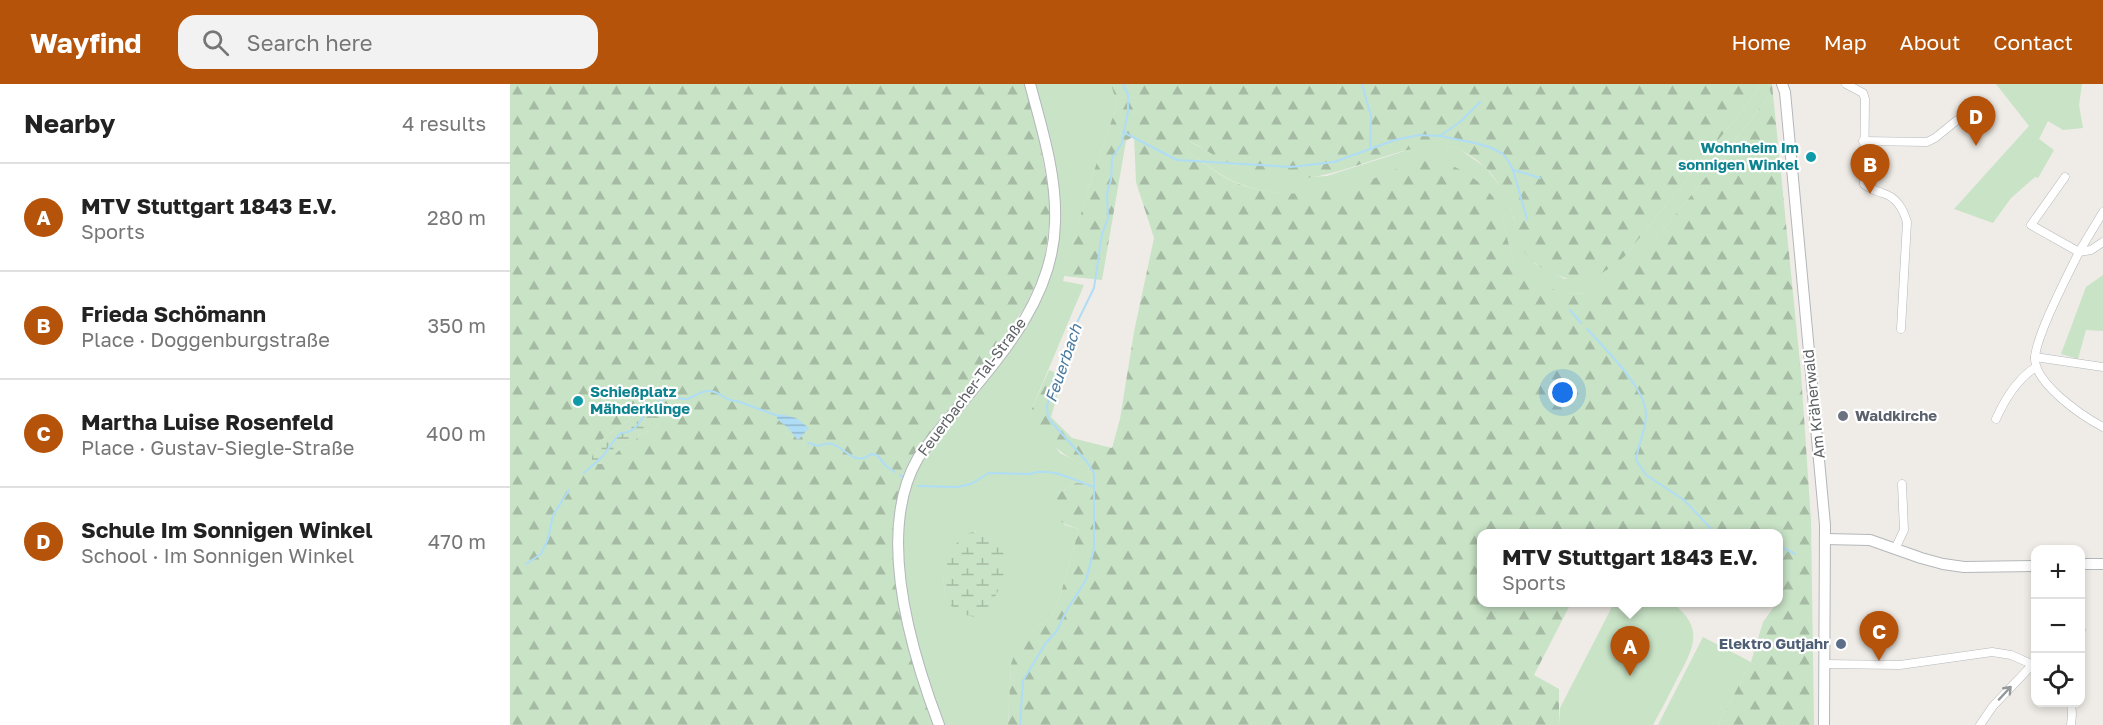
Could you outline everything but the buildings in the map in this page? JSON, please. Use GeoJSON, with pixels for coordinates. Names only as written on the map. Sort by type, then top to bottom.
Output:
{"type":"FeatureCollection","features":[{"type":"Feature","properties":{"kind":"main road","name":"Feuerbacher-Tal-Straße"},"geometry":{"type":"LineString","coordinates":[[939,725],[918,667],[898,574],[902,502],[908,476],[918,458],[1009,342],[1032,306],[1046,275],[1055,230],[1054,201],[1047,152],[1030,84]]}},
{"type":"Feature","properties":{"kind":"main road","name":"Am Kräherwald"},"geometry":{"type":"LineString","coordinates":[[1784,86],[1820,462],[1825,539],[1824,725]]}},
{"type":"Feature","properties":{"kind":"main road"},"geometry":{"type":"LineString","coordinates":[[1825,539],[1870,540],[1943,564],[1964,567],[2031,566]]}},
{"type":"Feature","properties":{"kind":"main road"},"geometry":{"type":"LineString","coordinates":[[2085,564],[2103,564]]}},
{"type":"Feature","properties":{"kind":"street"},"geometry":{"type":"LineString","coordinates":[[1846,84],[1860,90],[1865,99],[1864,184],[1894,199],[1904,210],[1907,222],[1901,329]]}},
{"type":"Feature","properties":{"kind":"street"},"geometry":{"type":"LineString","coordinates":[[1863,141],[1927,142],[1956,122]]}},
{"type":"Feature","properties":{"kind":"street"},"geometry":{"type":"LineString","coordinates":[[2065,177],[2031,225],[2079,252],[2091,250],[2103,242]]}},
{"type":"Feature","properties":{"kind":"street"},"geometry":{"type":"LineString","coordinates":[[2103,212],[2079,252],[2044,328],[2035,357],[2036,368],[2046,382],[2068,403],[2103,427]]}},
{"type":"Feature","properties":{"kind":"street"},"geometry":{"type":"LineString","coordinates":[[2035,357],[2103,367]]}},
{"type":"Feature","properties":{"kind":"street"},"geometry":{"type":"LineString","coordinates":[[1996,419],[2006,398],[2026,374],[2036,368]]}},
{"type":"Feature","properties":{"kind":"street"},"geometry":{"type":"LineString","coordinates":[[1895,549],[1904,530],[1902,484]]}},
{"type":"Feature","properties":{"kind":"street"},"geometry":{"type":"LineString","coordinates":[[1824,664],[1900,665],[1992,652],[2011,655],[2031,664]]}},
{"type":"Feature","properties":{"kind":"street"},"geometry":{"type":"LineString","coordinates":[[1980,725],[1993,706],[2031,668]]}},
{"type":"Feature","properties":{"kind":"street"},"geometry":{"type":"LineString","coordinates":[[2071,707],[2071,725]]}},
{"type":"Feature","properties":{"kind":"green space"},"geometry":{"type":"Polygon","coordinates":[[[510,84],[1026,84],[1036,122],[1052,210],[1043,268],[1026,305],[992,357],[909,465],[904,483],[896,574],[936,725],[510,725],[510,84]],[[643,403],[639,413],[597,443],[616,453],[623,446],[633,443],[639,435],[655,428],[662,418],[664,409],[643,403]],[[777,415],[777,419],[787,426],[798,440],[808,428],[777,415]]]}},
{"type":"Feature","properties":{"kind":"green space"},"geometry":{"type":"Polygon","coordinates":[[[1034,84],[1111,84],[1117,105],[1088,188],[1063,281],[1084,285],[1030,413],[1060,453],[1088,467],[1093,484],[1076,483],[1053,496],[1065,525],[1079,529],[1061,593],[1051,617],[1031,632],[1011,664],[1008,725],[943,725],[922,662],[907,598],[903,565],[903,532],[907,500],[916,468],[1032,311],[1048,283],[1057,237],[1034,84]],[[977,531],[964,534],[943,577],[946,601],[962,614],[995,541],[977,531]]]}},
{"type":"Feature","properties":{"kind":"green space"},"geometry":{"type":"Polygon","coordinates":[[[1111,84],[1761,84],[1625,256],[1598,275],[1580,280],[1560,276],[1534,263],[1529,258],[1521,244],[1515,221],[1502,189],[1482,164],[1462,151],[1445,146],[1425,146],[1334,172],[1312,177],[1291,178],[1233,165],[1186,140],[1188,152],[1228,179],[1251,188],[1284,193],[1334,190],[1420,162],[1438,161],[1453,166],[1477,181],[1493,197],[1500,210],[1510,251],[1522,274],[1532,282],[1548,288],[1579,294],[1594,291],[1609,284],[1643,254],[1771,94],[1768,84],[1772,84],[1801,373],[1811,520],[1814,725],[1718,725],[1751,662],[1763,622],[1774,607],[1783,607],[1783,529],[1477,529],[1477,607],[1569,607],[1534,675],[1559,689],[1559,725],[1008,725],[1011,664],[1016,651],[1031,632],[1051,617],[1061,593],[1079,529],[1058,519],[1053,510],[1053,496],[1076,483],[1093,484],[1088,467],[1054,446],[1030,413],[1049,370],[1063,375],[1051,417],[1072,438],[1112,448],[1120,419],[1134,332],[1154,238],[1136,182],[1134,136],[1126,141],[1102,280],[1064,276],[1088,188],[1117,105],[1111,84]]]}},
{"type":"Feature","properties":{"kind":"green space"},"geometry":{"type":"Polygon","coordinates":[[[1761,84],[1768,84],[1771,94],[1638,260],[1607,286],[1579,294],[1558,292],[1538,286],[1523,276],[1513,259],[1503,219],[1494,200],[1474,186],[1428,161],[1330,191],[1303,194],[1275,193],[1248,187],[1217,172],[1188,152],[1185,139],[1233,165],[1291,178],[1327,176],[1417,147],[1437,144],[1459,149],[1485,167],[1505,192],[1514,219],[1535,264],[1565,279],[1625,256],[1761,84]]]}},
{"type":"Feature","properties":{"kind":"green space"},"geometry":{"type":"Polygon","coordinates":[[[1996,84],[2082,84],[2079,105],[2083,128],[2063,130],[2048,121],[2039,139],[2054,150],[2038,178],[2035,177],[2011,198],[1993,223],[1954,209],[2029,126],[1996,84]]]}},
{"type":"Feature","properties":{"kind":"green space"},"geometry":{"type":"Polygon","coordinates":[[[2103,275],[2103,331],[2086,330],[2078,359],[2061,354],[2086,287],[2103,275]]]}},
{"type":"Feature","properties":{"kind":"green space"},"geometry":{"type":"Polygon","coordinates":[[[652,395],[663,399],[664,409],[662,418],[655,428],[639,435],[633,443],[623,446],[606,464],[592,464],[597,443],[639,413],[643,403],[652,395]]]}},
{"type":"Feature","properties":{"kind":"green space"},"geometry":{"type":"Polygon","coordinates":[[[978,531],[995,541],[1007,558],[998,590],[979,618],[962,614],[946,602],[943,577],[952,549],[964,534],[978,531]]]}},
{"type":"Feature","properties":{"kind":"green space"},"geometry":{"type":"Polygon","coordinates":[[[1612,607],[1677,607],[1683,612],[1693,630],[1691,648],[1653,725],[1559,725],[1560,708],[1612,607]]]}},
{"type":"Feature","properties":{"kind":"green space"},"geometry":{"type":"Polygon","coordinates":[[[1703,637],[1751,662],[1718,725],[1658,725],[1703,637]]]}},
{"type":"Feature","properties":{"kind":"water"},"geometry":{"type":"Polygon","coordinates":[[[777,415],[796,418],[809,428],[798,440],[777,419],[777,415]]]}},
{"type":"Feature","properties":{"kind":"waterway","name":"Feuerbach"},"geometry":{"type":"LineString","coordinates":[[1020,725],[1023,681],[1045,644],[1056,632],[1086,580],[1094,549],[1094,473],[1048,418],[1047,407],[1052,382],[1063,361],[1067,343],[1094,288],[1102,234],[1108,218],[1107,193],[1111,180],[1112,158],[1122,143],[1128,111],[1128,95],[1123,84]]}},
{"type":"Feature","properties":{"kind":"waterway"},"geometry":{"type":"LineString","coordinates":[[1362,84],[1371,116],[1370,149]]}},
{"type":"Feature","properties":{"kind":"waterway"},"geometry":{"type":"LineString","coordinates":[[1440,136],[1460,122],[1480,102]]}},
{"type":"Feature","properties":{"kind":"waterway"},"geometry":{"type":"LineString","coordinates":[[1123,132],[1177,160],[1291,167],[1334,162],[1395,140],[1419,135],[1440,136],[1475,143],[1503,154],[1509,162],[1527,219]]}},
{"type":"Feature","properties":{"kind":"waterway"},"geometry":{"type":"LineString","coordinates":[[1514,170],[1540,178]]}},
{"type":"Feature","properties":{"kind":"waterway"},"geometry":{"type":"LineString","coordinates":[[1570,310],[1581,323]]}},
{"type":"Feature","properties":{"kind":"waterway"},"geometry":{"type":"LineString","coordinates":[[1587,329],[1623,369],[1644,403],[1646,420],[1636,460],[1646,475],[1684,500],[1711,529]]}},
{"type":"Feature","properties":{"kind":"waterway"},"geometry":{"type":"LineString","coordinates":[[584,473],[603,456],[621,433],[635,428],[648,409],[666,398],[686,399],[702,392],[712,391],[729,400],[778,416]]}},
{"type":"Feature","properties":{"kind":"waterway"},"geometry":{"type":"LineString","coordinates":[[808,443],[819,446],[833,445],[857,458],[864,458],[871,454],[877,455],[886,466],[895,472]]}},
{"type":"Feature","properties":{"kind":"waterway"},"geometry":{"type":"LineString","coordinates":[[918,486],[957,487],[971,484],[989,473],[1046,472],[1063,475],[1094,487]]}},
{"type":"Feature","properties":{"kind":"waterway"},"geometry":{"type":"LineString","coordinates":[[526,564],[541,554],[548,539],[553,515],[569,490]]}},
{"type":"Feature","properties":{"kind":"waterway"},"geometry":{"type":"LineString","coordinates":[[1783,548],[1795,554]]}},
{"type":"Feature","properties":{"kind":"place","name":"Schule Im Sonnigen Winkel"},"geometry":{"type":"Point","coordinates":[1976,146]}},
{"type":"Feature","properties":{"kind":"place","name":"Wohnheim Im sonnigen Winkel"},"geometry":{"type":"Point","coordinates":[1811,157]}},
{"type":"Feature","properties":{"kind":"place","name":"Frieda Schömann"},"geometry":{"type":"Point","coordinates":[1870,194]}},
{"type":"Feature","properties":{"kind":"place","name":"Schießplatz Mähderklinge"},"geometry":{"type":"Point","coordinates":[578,401]}},
{"type":"Feature","properties":{"kind":"place","name":"Waldkirche"},"geometry":{"type":"Point","coordinates":[1843,416]}},
{"type":"Feature","properties":{"kind":"place","name":"Elektro Gutjahr"},"geometry":{"type":"Point","coordinates":[1841,644]}},
{"type":"Feature","properties":{"kind":"place","name":"Martha Luise Rosenfeld"},"geometry":{"type":"Point","coordinates":[1879,661]}},
{"type":"Feature","properties":{"kind":"place","name":"MTV Stuttgart 1843 E.V."},"geometry":{"type":"Point","coordinates":[1630,676]}}]}
